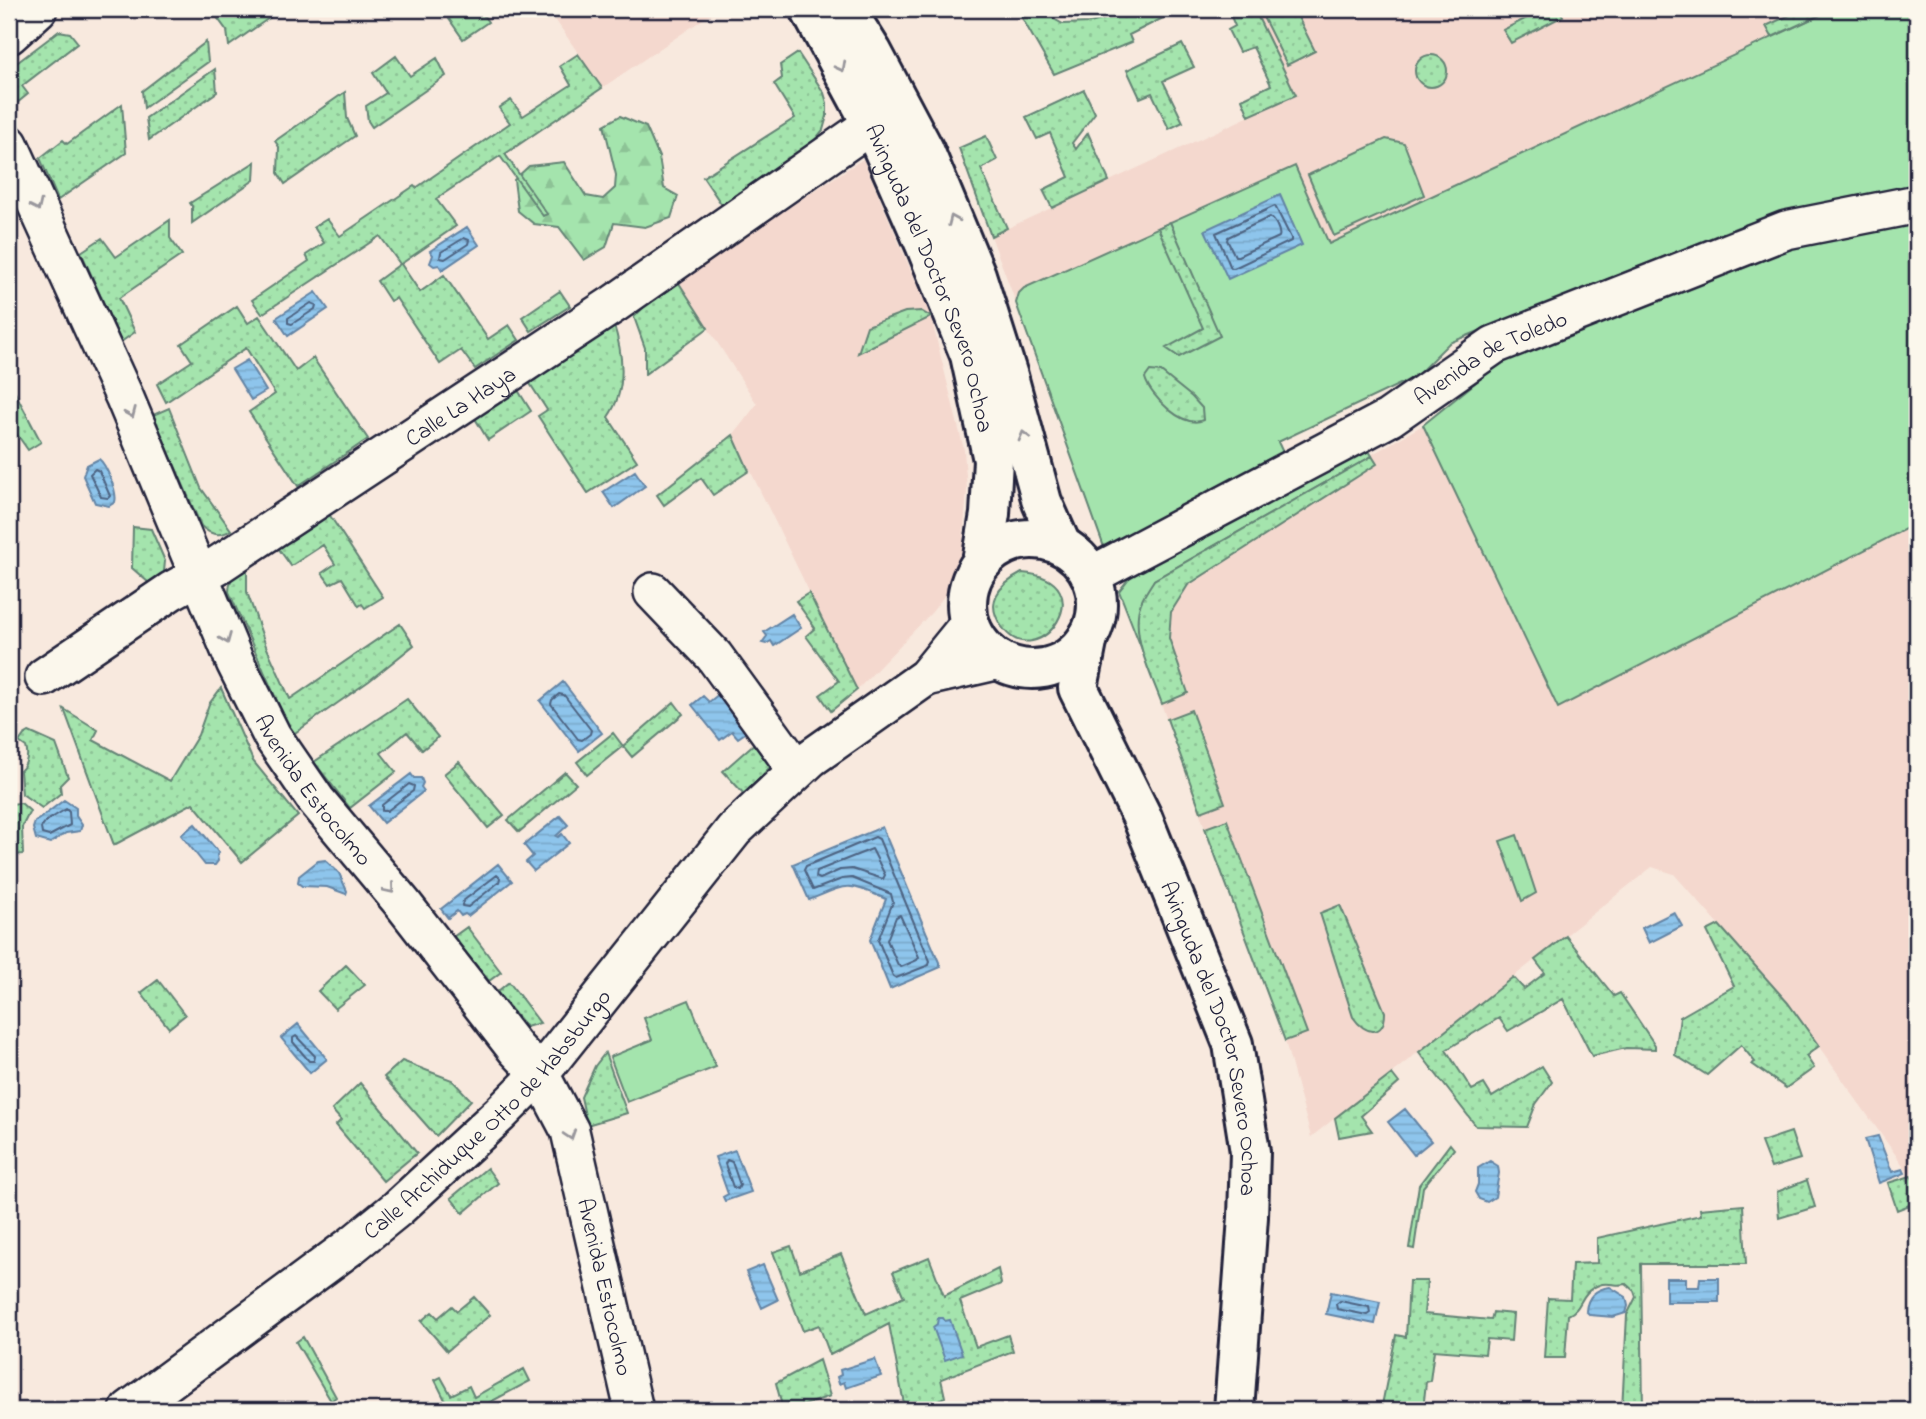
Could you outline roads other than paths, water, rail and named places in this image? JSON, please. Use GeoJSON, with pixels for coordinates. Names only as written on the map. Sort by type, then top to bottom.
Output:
{"type":"FeatureCollection","features":[{"type":"Feature","properties":{"kind":"street"},"geometry":{"type":"LineString","coordinates":[[9,35],[38,9]]}},
{"type":"Feature","properties":{"kind":"street","name":"Avinguda del Doctor Severo Ochoa"},"geometry":{"type":"LineString","coordinates":[[810,9],[887,116],[924,150],[986,300],[1042,502],[1062,545]]}},
{"type":"Feature","properties":{"kind":"street","name":"Avinguda del Doctor Severo Ochoa"},"geometry":{"type":"LineString","coordinates":[[845,9],[872,52],[887,116],[925,244],[970,355],[993,460],[990,514],[982,562]]}},
{"type":"Feature","properties":{"kind":"street","name":"Calle La Haya"},"geometry":{"type":"LineString","coordinates":[[44,677],[614,304],[887,116]]}},
{"type":"Feature","properties":{"kind":"street","name":"Avenida Estocolmo"},"geometry":{"type":"LineString","coordinates":[[9,144],[124,396],[235,662],[272,736],[291,766],[516,1049],[540,1074],[570,1131],[634,1410]]}},
{"type":"Feature","properties":{"kind":"street","name":"Avenida de Toledo"},"geometry":{"type":"LineString","coordinates":[[1090,576],[1388,418],[1494,345],[1786,230],[1917,204]]}},
{"type":"Feature","properties":{"kind":"street"},"geometry":{"type":"LineString","coordinates":[[1041,539],[1062,545],[1079,558],[1090,576],[1096,596],[1096,617],[1088,637],[1078,688],[1017,665],[979,643],[969,624],[967,602],[971,580],[982,562],[999,548],[1019,540],[1041,539]]}},
{"type":"Feature","properties":{"kind":"street"},"geometry":{"type":"LineString","coordinates":[[653,592],[714,656],[797,770]]}},
{"type":"Feature","properties":{"kind":"street"},"geometry":{"type":"LineString","coordinates":[[926,677],[969,624]]}},
{"type":"Feature","properties":{"kind":"street"},"geometry":{"type":"LineString","coordinates":[[926,677],[1017,665],[1056,665],[1075,654],[1088,637]]}},
{"type":"Feature","properties":{"kind":"street","name":"Calle Archiduque Otto de Habsburgo"},"geometry":{"type":"LineString","coordinates":[[129,1410],[342,1253],[398,1208],[540,1074],[734,830],[797,770],[926,677]]}},
{"type":"Feature","properties":{"kind":"street","name":"Avinguda del Doctor Severo Ochoa"},"geometry":{"type":"LineString","coordinates":[[1078,688],[1143,817],[1233,1044],[1250,1144],[1248,1217],[1234,1410]]}},
{"type":"Feature","properties":{"kind":"water"},"geometry":{"type":"Polygon","coordinates":[[[1280,195],[1302,245],[1228,279],[1205,230],[1280,195]]]}},
{"type":"Feature","properties":{"kind":"water"},"geometry":{"type":"Polygon","coordinates":[[[467,227],[479,245],[442,270],[439,265],[430,263],[433,255],[430,251],[467,227]]]}},
{"type":"Feature","properties":{"kind":"water"},"geometry":{"type":"Polygon","coordinates":[[[316,292],[328,309],[288,336],[276,318],[316,292]]]}},
{"type":"Feature","properties":{"kind":"water"},"geometry":{"type":"Polygon","coordinates":[[[247,360],[266,391],[251,400],[232,369],[247,360]]]}},
{"type":"Feature","properties":{"kind":"water"},"geometry":{"type":"Polygon","coordinates":[[[99,459],[108,472],[115,492],[115,502],[109,506],[95,503],[83,476],[87,465],[99,459]]]}},
{"type":"Feature","properties":{"kind":"water"},"geometry":{"type":"Polygon","coordinates":[[[635,471],[645,486],[614,508],[603,492],[635,471]]]}},
{"type":"Feature","properties":{"kind":"water"},"geometry":{"type":"Polygon","coordinates":[[[792,614],[801,628],[774,646],[771,641],[762,643],[767,636],[764,632],[792,614]]]}},
{"type":"Feature","properties":{"kind":"water"},"geometry":{"type":"Polygon","coordinates":[[[563,682],[602,733],[579,751],[540,701],[563,682]]]}},
{"type":"Feature","properties":{"kind":"water"},"geometry":{"type":"Polygon","coordinates":[[[719,694],[748,731],[738,738],[732,731],[720,740],[692,705],[703,696],[709,702],[719,694]]]}},
{"type":"Feature","properties":{"kind":"water"},"geometry":{"type":"Polygon","coordinates":[[[411,774],[414,778],[421,778],[424,791],[383,823],[369,806],[411,774]]]}},
{"type":"Feature","properties":{"kind":"water"},"geometry":{"type":"Polygon","coordinates":[[[64,800],[76,808],[76,816],[82,825],[80,831],[66,833],[50,843],[36,839],[33,828],[35,822],[64,800]]]}},
{"type":"Feature","properties":{"kind":"water"},"geometry":{"type":"Polygon","coordinates":[[[560,816],[568,825],[556,836],[562,834],[569,843],[534,871],[526,862],[533,856],[524,845],[560,816]]]}},
{"type":"Feature","properties":{"kind":"water"},"geometry":{"type":"Polygon","coordinates":[[[195,824],[219,853],[215,865],[205,865],[181,835],[195,824]]]}},
{"type":"Feature","properties":{"kind":"water"},"geometry":{"type":"Polygon","coordinates":[[[882,827],[941,967],[890,989],[870,940],[886,899],[848,887],[809,900],[793,864],[882,827]]]}},
{"type":"Feature","properties":{"kind":"water"},"geometry":{"type":"Polygon","coordinates":[[[325,860],[339,873],[346,894],[327,887],[302,886],[298,883],[299,876],[318,861],[325,860]]]}},
{"type":"Feature","properties":{"kind":"water"},"geometry":{"type":"Polygon","coordinates":[[[498,864],[512,881],[468,916],[461,916],[457,911],[448,918],[441,909],[498,864]]]}},
{"type":"Feature","properties":{"kind":"water"},"geometry":{"type":"Polygon","coordinates":[[[1674,912],[1682,926],[1649,943],[1642,928],[1674,912]]]}},
{"type":"Feature","properties":{"kind":"water"},"geometry":{"type":"Polygon","coordinates":[[[298,1024],[327,1059],[310,1073],[281,1038],[298,1024]]]}},
{"type":"Feature","properties":{"kind":"water"},"geometry":{"type":"Polygon","coordinates":[[[1405,1109],[1431,1141],[1414,1155],[1388,1122],[1405,1109]]]}},
{"type":"Feature","properties":{"kind":"water"},"geometry":{"type":"Polygon","coordinates":[[[1878,1136],[1892,1172],[1903,1169],[1905,1173],[1879,1183],[1865,1139],[1878,1136]]]}},
{"type":"Feature","properties":{"kind":"water"},"geometry":{"type":"Polygon","coordinates":[[[735,1150],[751,1192],[725,1201],[723,1197],[728,1194],[715,1157],[735,1150]]]}},
{"type":"Feature","properties":{"kind":"water"},"geometry":{"type":"Polygon","coordinates":[[[1490,1161],[1498,1166],[1499,1173],[1495,1197],[1487,1202],[1479,1199],[1475,1192],[1478,1168],[1490,1161]]]}},
{"type":"Feature","properties":{"kind":"water"},"geometry":{"type":"Polygon","coordinates":[[[763,1265],[778,1300],[762,1308],[746,1272],[763,1265]]]}},
{"type":"Feature","properties":{"kind":"water"},"geometry":{"type":"Polygon","coordinates":[[[1666,1278],[1686,1278],[1686,1287],[1699,1287],[1700,1278],[1719,1278],[1719,1302],[1666,1302],[1666,1278]]]}},
{"type":"Feature","properties":{"kind":"water"},"geometry":{"type":"Polygon","coordinates":[[[1610,1287],[1626,1297],[1626,1313],[1613,1317],[1590,1315],[1586,1311],[1590,1297],[1600,1289],[1610,1287]]]}},
{"type":"Feature","properties":{"kind":"water"},"geometry":{"type":"Polygon","coordinates":[[[1331,1292],[1380,1302],[1375,1324],[1326,1314],[1331,1292]]]}},
{"type":"Feature","properties":{"kind":"water"},"geometry":{"type":"Polygon","coordinates":[[[938,1318],[950,1320],[962,1354],[945,1360],[933,1327],[938,1318]]]}},
{"type":"Feature","properties":{"kind":"water"},"geometry":{"type":"Polygon","coordinates":[[[875,1359],[881,1376],[846,1388],[844,1382],[839,1384],[837,1377],[841,1375],[840,1370],[875,1359]]]}}]}
